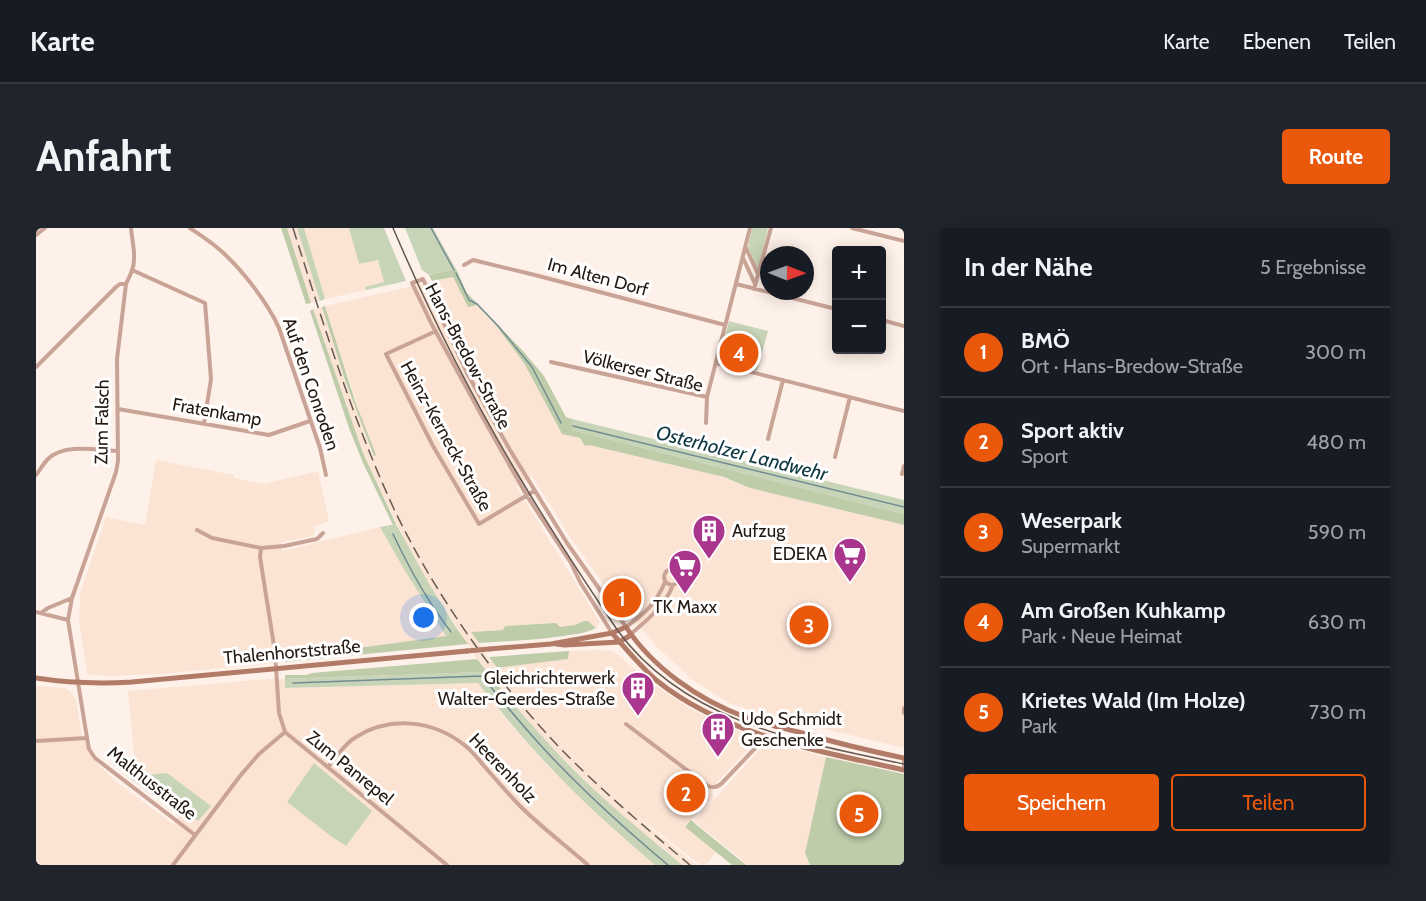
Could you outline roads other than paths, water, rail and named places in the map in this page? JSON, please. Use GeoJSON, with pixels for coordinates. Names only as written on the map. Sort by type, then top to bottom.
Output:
{"type":"FeatureCollection","features":[{"type":"Feature","properties":{"kind":"main road","name":"Thalenhorststraße"},"geometry":{"type":"LineString","coordinates":[[551,644],[612,633],[626,627]]}},
{"type":"Feature","properties":{"kind":"main road","name":"Hans-Bredow-Straße"},"geometry":{"type":"LineString","coordinates":[[626,627],[664,669],[693,691],[730,711],[847,746],[904,759]]}},
{"type":"Feature","properties":{"kind":"main road","name":"Hans-Bredow-Straße"},"geometry":{"type":"LineString","coordinates":[[612,633],[655,679],[715,716],[764,735],[812,749],[904,769]]}},
{"type":"Feature","properties":{"kind":"main road"},"geometry":{"type":"LineString","coordinates":[[619,642],[631,635]]}},
{"type":"Feature","properties":{"kind":"main road","name":"Thalenhorststraße"},"geometry":{"type":"LineString","coordinates":[[36,678],[77,683],[123,683],[489,649],[619,642]]}},
{"type":"Feature","properties":{"kind":"street"},"geometry":{"type":"LineString","coordinates":[[36,235],[45,228]]}},
{"type":"Feature","properties":{"kind":"street","name":"Zum Falsch"},"geometry":{"type":"LineString","coordinates":[[77,683],[68,621],[72,598],[116,472],[118,451],[117,359],[126,284],[134,260],[131,228]]}},
{"type":"Feature","properties":{"kind":"street","name":"Auf den Conroden"},"geometry":{"type":"LineString","coordinates":[[190,228],[221,250],[273,315],[320,448],[326,475]]}},
{"type":"Feature","properties":{"kind":"street"},"geometry":{"type":"LineString","coordinates":[[707,397],[750,228]]}},
{"type":"Feature","properties":{"kind":"street"},"geometry":{"type":"LineString","coordinates":[[755,287],[771,228]]}},
{"type":"Feature","properties":{"kind":"street"},"geometry":{"type":"LineString","coordinates":[[852,228],[904,241]]}},
{"type":"Feature","properties":{"kind":"street"},"geometry":{"type":"LineString","coordinates":[[746,247],[758,275]]}},
{"type":"Feature","properties":{"kind":"street"},"geometry":{"type":"LineString","coordinates":[[742,258],[755,287]]}},
{"type":"Feature","properties":{"kind":"street","name":"Im Alten Dorf"},"geometry":{"type":"LineString","coordinates":[[464,265],[473,260],[725,325]]}},
{"type":"Feature","properties":{"kind":"street"},"geometry":{"type":"LineString","coordinates":[[132,270],[205,303],[211,379],[204,424]]}},
{"type":"Feature","properties":{"kind":"street","name":"Hans-Bredow-Straße"},"geometry":{"type":"LineString","coordinates":[[612,633],[580,582],[571,563],[527,495],[483,418],[412,283],[423,279],[467,373],[505,442],[581,565],[626,627]]}},
{"type":"Feature","properties":{"kind":"street"},"geometry":{"type":"LineString","coordinates":[[36,367],[116,286],[126,284]]}},
{"type":"Feature","properties":{"kind":"street"},"geometry":{"type":"LineString","coordinates":[[736,284],[832,308]]}},
{"type":"Feature","properties":{"kind":"street"},"geometry":{"type":"LineString","coordinates":[[886,321],[904,326]]}},
{"type":"Feature","properties":{"kind":"street","name":"Heinz-Kerneck-Straße"},"geometry":{"type":"LineString","coordinates":[[436,331],[386,354],[433,446],[478,524],[534,491]]}},
{"type":"Feature","properties":{"kind":"street","name":"Völkerser Straße"},"geometry":{"type":"LineString","coordinates":[[551,362],[707,397],[706,423]]}},
{"type":"Feature","properties":{"kind":"street"},"geometry":{"type":"LineString","coordinates":[[716,363],[904,411]]}},
{"type":"Feature","properties":{"kind":"street"},"geometry":{"type":"LineString","coordinates":[[768,439],[783,380]]}},
{"type":"Feature","properties":{"kind":"street"},"geometry":{"type":"LineString","coordinates":[[835,457],[850,397]]}},
{"type":"Feature","properties":{"kind":"street","name":"Fratenkamp"},"geometry":{"type":"LineString","coordinates":[[118,409],[269,435],[310,421]]}},
{"type":"Feature","properties":{"kind":"street"},"geometry":{"type":"LineString","coordinates":[[36,475],[48,459],[63,450],[118,451]]}},
{"type":"Feature","properties":{"kind":"street"},"geometry":{"type":"LineString","coordinates":[[902,474],[904,466]]}},
{"type":"Feature","properties":{"kind":"street"},"geometry":{"type":"LineString","coordinates":[[198,530],[212,538],[261,548],[317,539],[324,533]]}},
{"type":"Feature","properties":{"kind":"street","name":"Zum Panrepel"},"geometry":{"type":"LineString","coordinates":[[261,548],[260,557],[277,669],[279,713],[285,732],[447,865]]}},
{"type":"Feature","properties":{"kind":"street"},"geometry":{"type":"LineString","coordinates":[[626,627],[651,607],[665,582],[665,573],[670,569],[675,570],[680,577],[678,583],[673,585],[654,614],[631,635]]}},
{"type":"Feature","properties":{"kind":"street"},"geometry":{"type":"LineString","coordinates":[[665,582],[673,585]]}},
{"type":"Feature","properties":{"kind":"street"},"geometry":{"type":"LineString","coordinates":[[38,613],[72,598]]}},
{"type":"Feature","properties":{"kind":"street"},"geometry":{"type":"LineString","coordinates":[[38,613],[68,621]]}},
{"type":"Feature","properties":{"kind":"street","name":"Malthusstraße"},"geometry":{"type":"LineString","coordinates":[[77,683],[89,748],[96,758],[195,835]]}},
{"type":"Feature","properties":{"kind":"street"},"geometry":{"type":"LineString","coordinates":[[904,708],[904,713]]}},
{"type":"Feature","properties":{"kind":"street","name":"Heerenholz"},"geometry":{"type":"LineString","coordinates":[[328,767],[345,746],[356,737],[380,726],[399,723],[436,728],[465,745],[519,805],[588,865]]}},
{"type":"Feature","properties":{"kind":"street"},"geometry":{"type":"LineString","coordinates":[[626,724],[712,787],[722,783],[761,742],[764,735]]}},
{"type":"Feature","properties":{"kind":"street"},"geometry":{"type":"LineString","coordinates":[[173,865],[259,754],[285,732]]}},
{"type":"Feature","properties":{"kind":"street"},"geometry":{"type":"LineString","coordinates":[[36,741],[87,738]]}},
{"type":"Feature","properties":{"kind":"street"},"geometry":{"type":"LineString","coordinates":[[904,759],[904,769]]}},
{"type":"Feature","properties":{"kind":"waterway","name":"Osterholzer Landwehr"},"geometry":{"type":"LineString","coordinates":[[431,228],[454,270]]}},
{"type":"Feature","properties":{"kind":"waterway","name":"Osterholzer Landwehr"},"geometry":{"type":"LineString","coordinates":[[456,273],[469,300],[477,304],[499,327],[532,367],[561,423]]}},
{"type":"Feature","properties":{"kind":"waterway","name":"Osterholzer Landwehr"},"geometry":{"type":"LineString","coordinates":[[573,426],[904,507]]}},
{"type":"Feature","properties":{"kind":"waterway"},"geometry":{"type":"LineString","coordinates":[[393,534],[419,584],[451,632]]}},
{"type":"Feature","properties":{"kind":"waterway"},"geometry":{"type":"LineString","coordinates":[[293,683],[482,676],[559,765],[668,865]]}},
{"type":"Feature","properties":{"kind":"tram line"},"geometry":{"type":"LineString","coordinates":[[393,228],[451,352],[500,443],[566,553],[618,631],[645,662],[676,687],[711,707],[747,723],[825,747],[904,764]]}},
{"type":"Feature","properties":{"kind":"railway"},"geometry":{"type":"LineString","coordinates":[[293,228],[339,370],[365,440],[394,509],[428,573],[469,636],[538,724],[608,795],[690,865]]}},
{"type":"Feature","properties":{"kind":"place","name":"Am Großen Kuhkamp"},"geometry":{"type":"Point","coordinates":[739,353]}},
{"type":"Feature","properties":{"kind":"place","name":"Aufzug"},"geometry":{"type":"Point","coordinates":[709,560]}},
{"type":"Feature","properties":{"kind":"place","name":"EDEKA"},"geometry":{"type":"Point","coordinates":[850,583]}},
{"type":"Feature","properties":{"kind":"place","name":"TK Maxx"},"geometry":{"type":"Point","coordinates":[685,595]}},
{"type":"Feature","properties":{"kind":"place","name":"BMÖ"},"geometry":{"type":"Point","coordinates":[622,598]}},
{"type":"Feature","properties":{"kind":"place","name":"Weserpark"},"geometry":{"type":"Point","coordinates":[809,625]}},
{"type":"Feature","properties":{"kind":"place","name":"Gleichrichterwerk Walter-Geerdes-Straße"},"geometry":{"type":"Point","coordinates":[638,717]}},
{"type":"Feature","properties":{"kind":"place","name":"Udo Schmidt Geschenke"},"geometry":{"type":"Point","coordinates":[718,758]}},
{"type":"Feature","properties":{"kind":"place","name":"Sport aktiv"},"geometry":{"type":"Point","coordinates":[686,793]}},
{"type":"Feature","properties":{"kind":"place","name":"Krietes Wald (Im Holze)"},"geometry":{"type":"Point","coordinates":[859,814]}}]}
